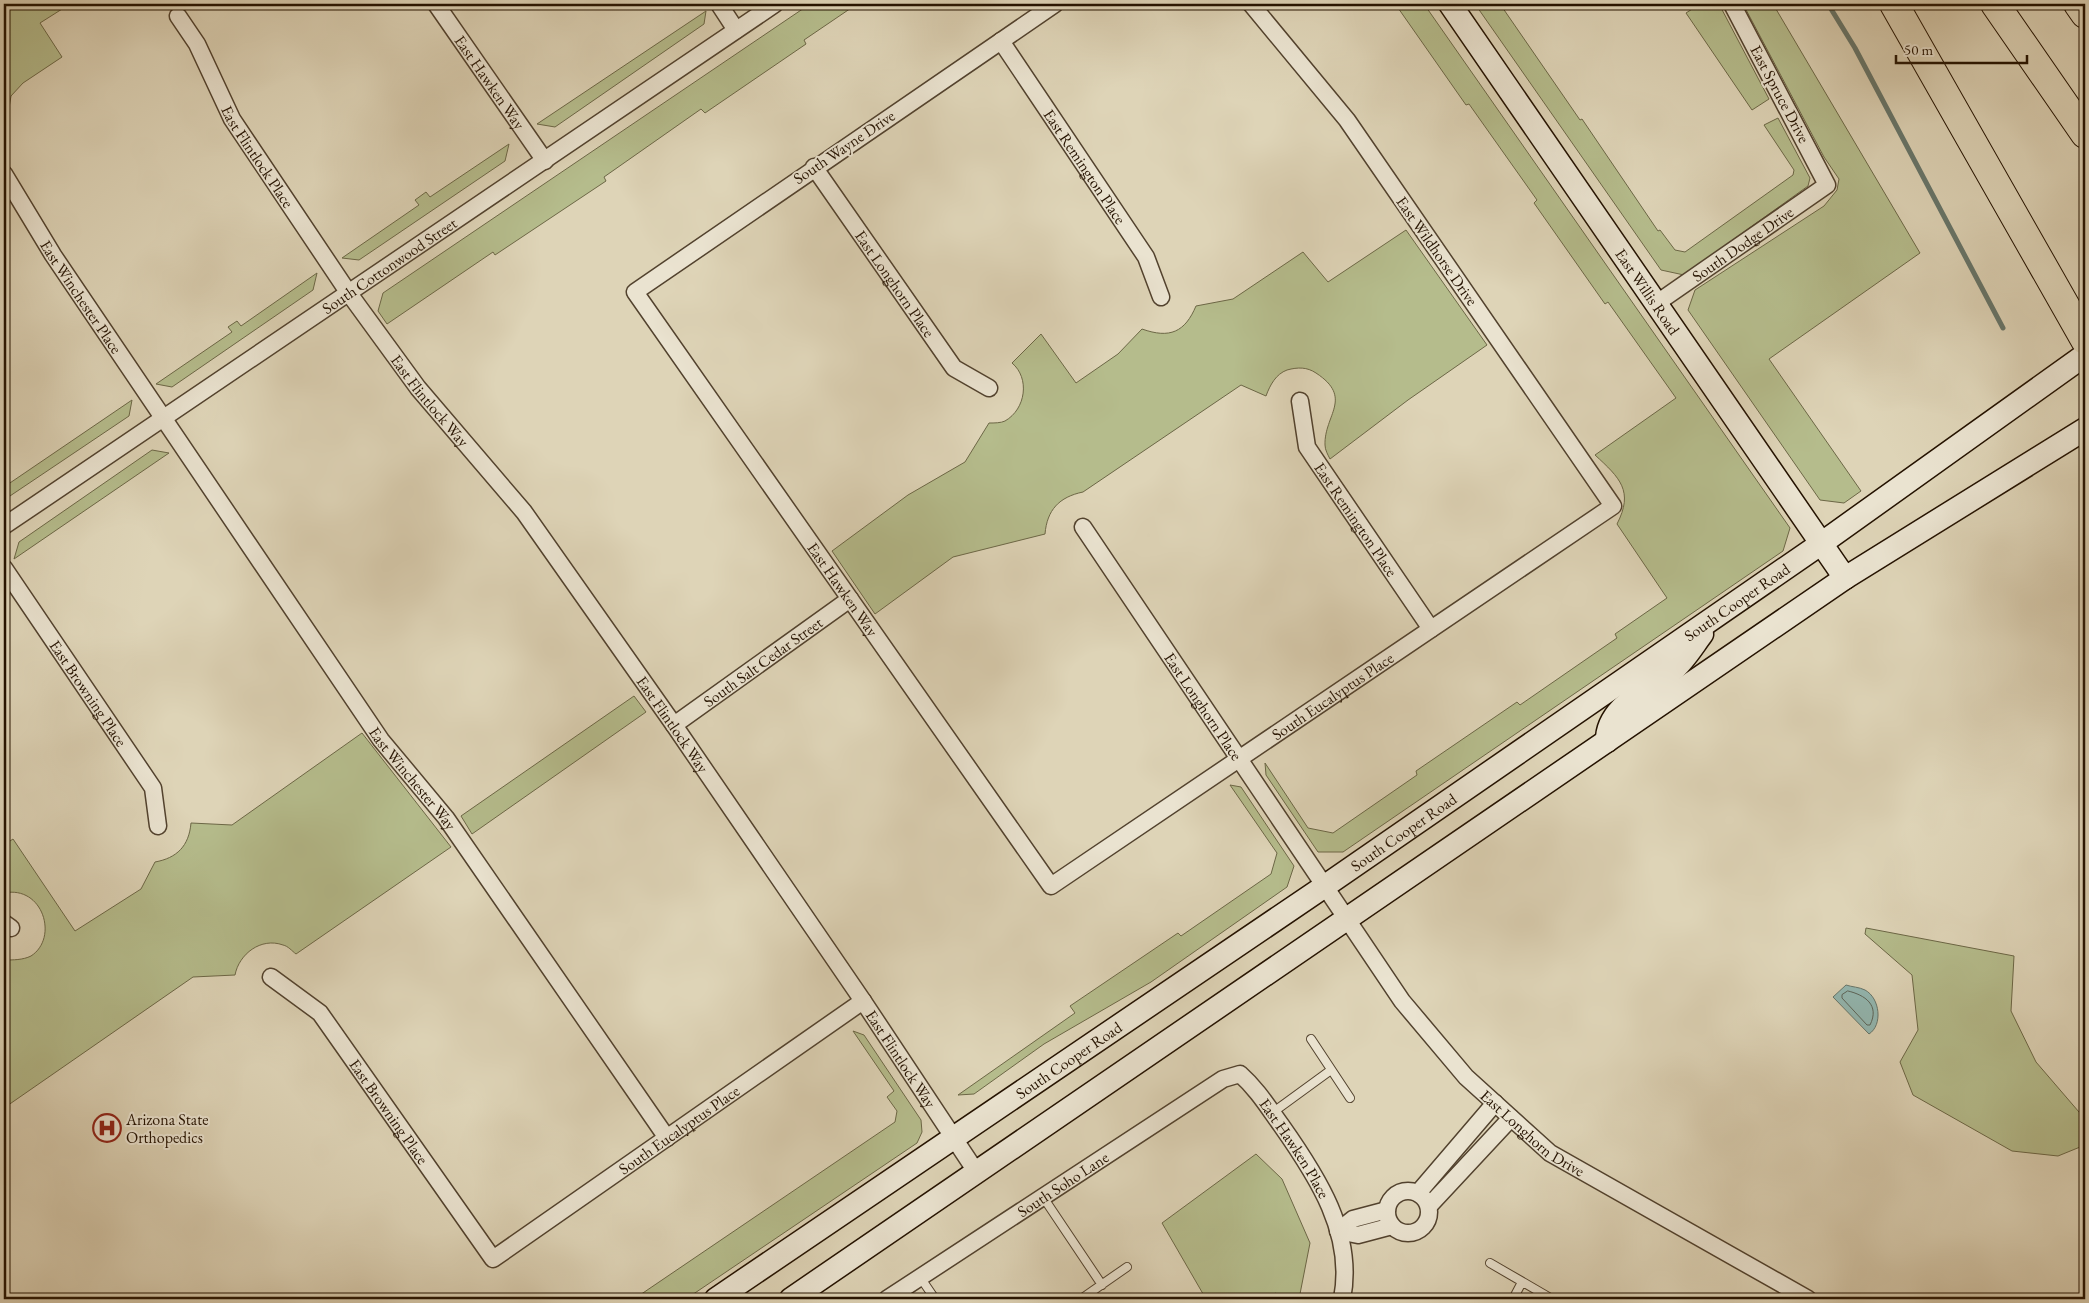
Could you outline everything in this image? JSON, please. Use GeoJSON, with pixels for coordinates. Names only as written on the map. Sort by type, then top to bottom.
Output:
{"type":"FeatureCollection","features":[{"type":"Feature","properties":{"kind":"highway"},"geometry":{"type":"LineString","coordinates":[[1894,4],[2085,340]]}},
{"type":"Feature","properties":{"kind":"highway"},"geometry":{"type":"LineString","coordinates":[[1995,4],[2085,134]]}},
{"type":"Feature","properties":{"kind":"highway"},"geometry":{"type":"LineString","coordinates":[[2078,4],[2085,14]]}},
{"type":"Feature","properties":{"kind":"main road","name":"East Willis Road"},"geometry":{"type":"LineString","coordinates":[[1450,4],[1845,578]]}},
{"type":"Feature","properties":{"kind":"main road","name":"South Cooper Road"},"geometry":{"type":"LineString","coordinates":[[716,1299],[1325,886],[1717,616],[2085,355]]}},
{"type":"Feature","properties":{"kind":"main road"},"geometry":{"type":"LineString","coordinates":[[791,1299],[1845,578],[2085,429]]}},
{"type":"Feature","properties":{"kind":"main road"},"geometry":{"type":"LineString","coordinates":[[1607,741],[1607,732],[1613,718],[1622,708],[1675,669],[1717,616]]}},
{"type":"Feature","properties":{"kind":"street","name":"East Hawken Way"},"geometry":{"type":"LineString","coordinates":[[436,4],[545,161]]}},
{"type":"Feature","properties":{"kind":"street"},"geometry":{"type":"LineString","coordinates":[[719,4],[736,30]]}},
{"type":"Feature","properties":{"kind":"street","name":"South Cottonwood Street"},"geometry":{"type":"LineString","coordinates":[[4,526],[775,4]]}},
{"type":"Feature","properties":{"kind":"street","name":"South Wayne Drive"},"geometry":{"type":"LineString","coordinates":[[635,292],[814,167],[1055,4]]}},
{"type":"Feature","properties":{"kind":"street","name":"East Wildhorse Drive"},"geometry":{"type":"LineString","coordinates":[[1251,4],[1347,120],[1614,506]]}},
{"type":"Feature","properties":{"kind":"street","name":"East Spruce Drive"},"geometry":{"type":"LineString","coordinates":[[1732,4],[1828,185]]}},
{"type":"Feature","properties":{"kind":"street","name":"East Flintlock Place"},"geometry":{"type":"LineString","coordinates":[[178,16],[197,44],[232,119],[348,292]]}},
{"type":"Feature","properties":{"kind":"street","name":"East Remington Place"},"geometry":{"type":"LineString","coordinates":[[1000,41],[1146,257],[1161,297]]}},
{"type":"Feature","properties":{"kind":"street","name":"East Longhorn Place"},"geometry":{"type":"LineString","coordinates":[[814,167],[954,368],[989,388]]}},
{"type":"Feature","properties":{"kind":"street","name":"East Winchester Place"},"geometry":{"type":"LineString","coordinates":[[4,174],[53,255],[163,418]]}},
{"type":"Feature","properties":{"kind":"street","name":"South Dodge Drive"},"geometry":{"type":"LineString","coordinates":[[1657,303],[1828,185]]}},
{"type":"Feature","properties":{"kind":"street","name":"East Flintlock Way"},"geometry":{"type":"LineString","coordinates":[[348,292],[418,388],[524,512],[674,725],[863,1001],[977,1173]]}},
{"type":"Feature","properties":{"kind":"street","name":"East Hawken Way"},"geometry":{"type":"LineString","coordinates":[[635,292],[1051,886]]}},
{"type":"Feature","properties":{"kind":"street","name":"East Remington Place"},"geometry":{"type":"LineString","coordinates":[[1300,401],[1307,447],[1431,629]]}},
{"type":"Feature","properties":{"kind":"street","name":"East Winchester Way"},"geometry":{"type":"LineString","coordinates":[[163,418],[381,740],[446,818],[667,1138]]}},
{"type":"Feature","properties":{"kind":"street","name":"South Eucalyptus Place"},"geometry":{"type":"LineString","coordinates":[[1051,886],[1614,506]]}},
{"type":"Feature","properties":{"kind":"street","name":"East Longhorn Place"},"geometry":{"type":"LineString","coordinates":[[1083,527],[1325,886]]}},
{"type":"Feature","properties":{"kind":"street","name":"East Browning Place"},"geometry":{"type":"LineString","coordinates":[[4,568],[153,788],[158,826]]}},
{"type":"Feature","properties":{"kind":"street","name":"South Salt Cedar Street"},"geometry":{"type":"LineString","coordinates":[[674,725],[850,599]]}},
{"type":"Feature","properties":{"kind":"street","name":"East Longhorn Drive"},"geometry":{"type":"LineString","coordinates":[[1325,886],[1402,1001],[1466,1077],[1550,1153],[1808,1299]]}},
{"type":"Feature","properties":{"kind":"street","name":"East Browning Place"},"geometry":{"type":"LineString","coordinates":[[272,976],[320,1013],[494,1259]]}},
{"type":"Feature","properties":{"kind":"street","name":"South Eucalyptus Place"},"geometry":{"type":"LineString","coordinates":[[494,1259],[863,1001]]}},
{"type":"Feature","properties":{"kind":"street","name":"East Hawken Place"},"geometry":{"type":"LineString","coordinates":[[1240,1074],[1252,1084],[1326,1194],[1338,1231],[1345,1267],[1342,1299]]}},
{"type":"Feature","properties":{"kind":"street","name":"South Soho Lane"},"geometry":{"type":"LineString","coordinates":[[887,1299],[1223,1079],[1240,1074]]}},
{"type":"Feature","properties":{"kind":"street"},"geometry":{"type":"LineString","coordinates":[[1418,1193],[1495,1103]]}},
{"type":"Feature","properties":{"kind":"street"},"geometry":{"type":"LineString","coordinates":[[1429,1206],[1510,1118]]}},
{"type":"Feature","properties":{"kind":"street"},"geometry":{"type":"LineString","coordinates":[[1410,1191],[1418,1193],[1429,1206],[1430,1215],[1422,1229],[1406,1234],[1392,1226],[1388,1219],[1387,1210],[1394,1196],[1410,1191]]}},
{"type":"Feature","properties":{"kind":"street"},"geometry":{"type":"LineString","coordinates":[[1338,1231],[1353,1219],[1387,1210]]}},
{"type":"Feature","properties":{"kind":"street"},"geometry":{"type":"LineString","coordinates":[[1338,1231],[1358,1235],[1392,1226]]}},
{"type":"Feature","properties":{"kind":"lane"},"geometry":{"type":"LineString","coordinates":[[1311,1039],[1350,1098]]}},
{"type":"Feature","properties":{"kind":"lane"},"geometry":{"type":"LineString","coordinates":[[1272,1113],[1331,1070]]}},
{"type":"Feature","properties":{"kind":"lane"},"geometry":{"type":"LineString","coordinates":[[1043,1198],[1102,1285]]}},
{"type":"Feature","properties":{"kind":"lane"},"geometry":{"type":"LineString","coordinates":[[1490,1263],[1552,1299]]}},
{"type":"Feature","properties":{"kind":"lane"},"geometry":{"type":"LineString","coordinates":[[1081,1299],[1127,1267]]}},
{"type":"Feature","properties":{"kind":"lane"},"geometry":{"type":"LineString","coordinates":[[920,1277],[935,1299]]}},
{"type":"Feature","properties":{"kind":"lane"},"geometry":{"type":"LineString","coordinates":[[1512,1299],[1522,1282]]}},
{"type":"Feature","properties":{"kind":"green space"},"geometry":{"type":"Polygon","coordinates":[[[4,4],[70,4],[40,23],[62,57],[23,83],[11,96],[5,132],[4,4]]]}},
{"type":"Feature","properties":{"kind":"green space"},"geometry":{"type":"Polygon","coordinates":[[[810,4],[857,4],[804,40],[806,44],[705,113],[701,109],[604,177],[606,181],[495,255],[493,252],[387,324],[378,311],[383,293],[810,4]]]}},
{"type":"Feature","properties":{"kind":"green space"},"geometry":{"type":"Polygon","coordinates":[[[1424,4],[1790,528],[1783,551],[1343,852],[1318,852],[1266,775],[1265,763],[1308,828],[1333,833],[1417,775],[1416,771],[1517,702],[1520,705],[1617,638],[1615,634],[1667,598],[1617,524],[1624,503],[1622,486],[1611,471],[1595,455],[1676,398],[1608,302],[1605,304],[1534,203],[1537,200],[1469,104],[1466,105],[1396,5],[1424,4]]]}},
{"type":"Feature","properties":{"kind":"green space"},"geometry":{"type":"Polygon","coordinates":[[[1475,4],[1500,4],[1580,120],[1582,119],[1658,231],[1660,230],[1675,250],[1685,252],[1793,175],[1794,170],[1764,125],[1778,118],[1810,178],[1808,186],[1684,275],[1661,270],[1475,4]]]}},
{"type":"Feature","properties":{"kind":"green space"},"geometry":{"type":"Polygon","coordinates":[[[1700,4],[1719,4],[1769,99],[1752,110],[1686,13],[1700,4]]]}},
{"type":"Feature","properties":{"kind":"green space"},"geometry":{"type":"Polygon","coordinates":[[[1743,4],[1773,4],[1920,253],[1769,359],[1861,491],[1844,503],[1820,500],[1688,310],[1695,290],[1824,206],[1837,190],[1839,179],[1824,157],[1743,4]]]}},
{"type":"Feature","properties":{"kind":"green space"},"geometry":{"type":"Polygon","coordinates":[[[706,11],[704,24],[555,127],[537,124],[706,11]]]}},
{"type":"Feature","properties":{"kind":"green space"},"geometry":{"type":"Polygon","coordinates":[[[509,144],[505,161],[359,260],[342,258],[419,205],[415,200],[426,192],[430,197],[509,144]]]}},
{"type":"Feature","properties":{"kind":"green space"},"geometry":{"type":"Polygon","coordinates":[[[1406,230],[1487,345],[1408,400],[1330,459],[1325,445],[1326,434],[1334,407],[1333,391],[1327,382],[1313,371],[1302,368],[1291,369],[1277,377],[1266,396],[1241,385],[1083,492],[1061,501],[1048,518],[1045,534],[953,557],[875,614],[832,551],[908,495],[965,462],[989,423],[1003,422],[1012,416],[1021,401],[1023,385],[1018,369],[1012,363],[1041,334],[1076,383],[1118,354],[1142,329],[1161,333],[1175,331],[1187,322],[1196,306],[1233,299],[1303,252],[1328,282],[1406,230]]]}},
{"type":"Feature","properties":{"kind":"green space"},"geometry":{"type":"Polygon","coordinates":[[[317,273],[313,290],[172,387],[156,384],[232,332],[228,327],[237,321],[241,326],[317,273]]]}},
{"type":"Feature","properties":{"kind":"green space"},"geometry":{"type":"Polygon","coordinates":[[[132,400],[129,416],[4,500],[4,487],[132,400]]]}},
{"type":"Feature","properties":{"kind":"green space"},"geometry":{"type":"Polygon","coordinates":[[[152,450],[169,453],[14,559],[19,542],[152,450]]]}},
{"type":"Feature","properties":{"kind":"green space"},"geometry":{"type":"Polygon","coordinates":[[[634,696],[646,712],[472,834],[461,816],[634,696]]]}},
{"type":"Feature","properties":{"kind":"green space"},"geometry":{"type":"Polygon","coordinates":[[[362,733],[451,847],[296,954],[288,947],[267,943],[259,945],[246,954],[237,967],[235,975],[193,977],[4,1108],[4,960],[21,959],[31,956],[39,948],[44,937],[45,926],[43,915],[29,897],[18,893],[4,893],[4,845],[13,839],[75,931],[141,889],[155,862],[176,854],[185,844],[191,823],[232,825],[362,733]]]}},
{"type":"Feature","properties":{"kind":"green space"},"geometry":{"type":"Polygon","coordinates":[[[1230,785],[1241,787],[1294,866],[1287,887],[1151,982],[1044,1044],[974,1094],[958,1095],[1075,1013],[1070,1006],[1178,933],[1181,936],[1271,874],[1277,853],[1230,785]]]}},
{"type":"Feature","properties":{"kind":"green space"},"geometry":{"type":"Polygon","coordinates":[[[1866,928],[2014,956],[2011,1011],[2036,1062],[2085,1119],[2085,1145],[2058,1156],[2012,1151],[1913,1095],[1900,1062],[1918,1030],[1912,975],[1865,934],[1866,928]]]}},
{"type":"Feature","properties":{"kind":"green space"},"geometry":{"type":"Polygon","coordinates":[[[853,1031],[864,1035],[921,1120],[922,1132],[917,1143],[686,1299],[634,1299],[895,1122],[897,1111],[887,1097],[894,1091],[853,1031]]]}},
{"type":"Feature","properties":{"kind":"green space"},"geometry":{"type":"Polygon","coordinates":[[[1256,1154],[1282,1179],[1310,1243],[1299,1299],[1282,1299],[1276,1293],[1265,1299],[1206,1299],[1162,1223],[1256,1154]]]}},
{"type":"Feature","properties":{"kind":"water"},"geometry":{"type":"Polygon","coordinates":[[[1846,985],[1865,990],[1877,1005],[1878,1018],[1873,1030],[1869,1034],[1833,997],[1846,985]]]}},
{"type":"Feature","properties":{"kind":"waterway"},"geometry":{"type":"LineString","coordinates":[[1828,4],[1855,48],[2003,328]]}},
{"type":"Feature","properties":{"kind":"place","name":"Arizona State Orthopedics"},"geometry":{"type":"Point","coordinates":[107,1128]}}]}
